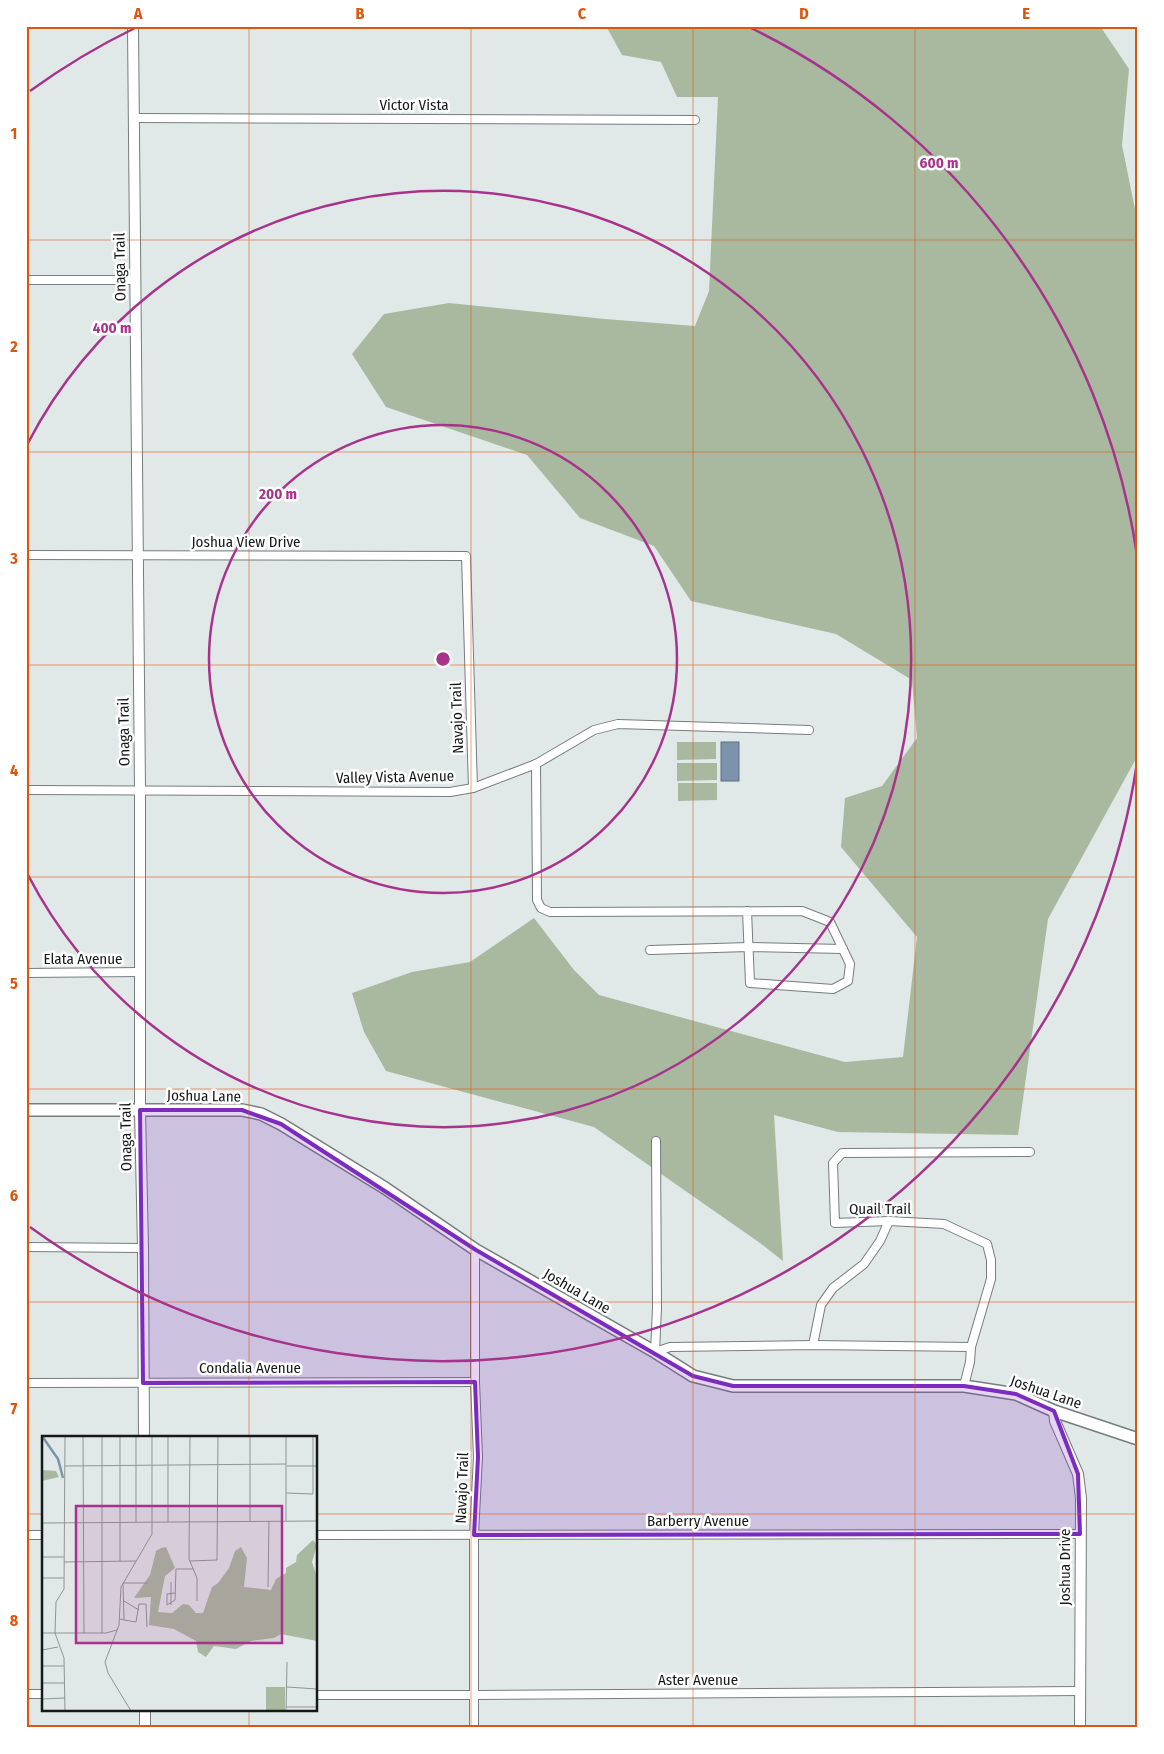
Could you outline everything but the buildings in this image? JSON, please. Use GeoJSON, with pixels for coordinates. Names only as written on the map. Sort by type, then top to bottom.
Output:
{"type":"FeatureCollection","features":[{"type":"Feature","properties":{"kind":"main road","name":"Joshua Lane"},"geometry":{"type":"LineString","coordinates":[[26,1110],[242,1110],[260,1114],[281,1124],[377,1183],[475,1250],[655,1352],[692,1376],[733,1386],[964,1386],[1016,1394],[1054,1411],[1138,1439]]}},
{"type":"Feature","properties":{"kind":"street","name":"Onaga Trail"},"geometry":{"type":"LineString","coordinates":[[133,26],[144,1436]]}},
{"type":"Feature","properties":{"kind":"street","name":"Victor Vista"},"geometry":{"type":"LineString","coordinates":[[134,118],[695,120]]}},
{"type":"Feature","properties":{"kind":"street"},"geometry":{"type":"LineString","coordinates":[[26,280],[135,280]]}},
{"type":"Feature","properties":{"kind":"street","name":"Joshua View Drive"},"geometry":{"type":"LineString","coordinates":[[26,555],[466,556]]}},
{"type":"Feature","properties":{"kind":"street","name":"Navajo Trail"},"geometry":{"type":"LineString","coordinates":[[466,556],[473,788]]}},
{"type":"Feature","properties":{"kind":"street","name":"Valley Vista Avenue"},"geometry":{"type":"LineString","coordinates":[[26,790],[450,792],[473,788],[536,764],[594,730],[618,724],[809,730]]}},
{"type":"Feature","properties":{"kind":"street"},"geometry":{"type":"LineString","coordinates":[[536,764],[537,900],[541,908],[550,912],[747,911],[802,911],[830,922],[850,964],[848,981],[833,989],[750,982],[747,911]]}},
{"type":"Feature","properties":{"kind":"street"},"geometry":{"type":"LineString","coordinates":[[650,950],[748,947],[843,949]]}},
{"type":"Feature","properties":{"kind":"street","name":"Elata Avenue"},"geometry":{"type":"LineString","coordinates":[[26,973],[140,972]]}},
{"type":"Feature","properties":{"kind":"street"},"geometry":{"type":"LineString","coordinates":[[656,1141],[657,1308],[655,1352],[670,1347],[813,1345],[971,1347],[970,1362],[964,1386]]}},
{"type":"Feature","properties":{"kind":"street","name":"Quail Trail"},"geometry":{"type":"LineString","coordinates":[[971,1347],[991,1279],[991,1260],[987,1244],[944,1224],[889,1221],[834,1223],[833,1163],[842,1153],[1030,1152]]}},
{"type":"Feature","properties":{"kind":"street"},"geometry":{"type":"LineString","coordinates":[[813,1345],[821,1305],[833,1288],[864,1264],[880,1241],[889,1221]]}},
{"type":"Feature","properties":{"kind":"street"},"geometry":{"type":"LineString","coordinates":[[26,1247],[143,1248]]}},
{"type":"Feature","properties":{"kind":"street","name":"Navajo Trail"},"geometry":{"type":"LineString","coordinates":[[474,1728],[474,1535],[478,1457],[475,1382],[475,1250]]}},
{"type":"Feature","properties":{"kind":"street","name":"Condalia Avenue"},"geometry":{"type":"LineString","coordinates":[[26,1383],[475,1382]]}},
{"type":"Feature","properties":{"kind":"street","name":"Joshua Drive"},"geometry":{"type":"LineString","coordinates":[[1054,1411],[1056,1424],[1078,1474],[1081,1498],[1080,1728]]}},
{"type":"Feature","properties":{"kind":"street","name":"Barberry Avenue"},"geometry":{"type":"LineString","coordinates":[[318,1535],[1080,1534]]}},
{"type":"Feature","properties":{"kind":"street"},"geometry":{"type":"LineString","coordinates":[[26,1535],[42,1535]]}},
{"type":"Feature","properties":{"kind":"street","name":"Aster Avenue"},"geometry":{"type":"LineString","coordinates":[[318,1695],[1080,1691]]}},
{"type":"Feature","properties":{"kind":"street"},"geometry":{"type":"LineString","coordinates":[[26,1694],[42,1694]]}},
{"type":"Feature","properties":{"kind":"street"},"geometry":{"type":"LineString","coordinates":[[145,1712],[146,1728]]}},
{"type":"Feature","properties":{"kind":"highlighted area"},"geometry":{"type":"Polygon","coordinates":[[[140,1110],[242,1110],[281,1124],[476,1250],[693,1376],[733,1386],[964,1386],[1016,1394],[1054,1411],[1078,1474],[1080,1534],[474,1535],[478,1457],[475,1382],[143,1383],[140,1110]]]}},
{"type":"Feature","properties":{"kind":"green space"},"geometry":{"type":"Polygon","coordinates":[[[606,26],[1100,26],[1129,69],[1122,145],[1138,224],[1138,755],[1048,919],[1018,1135],[838,1132],[774,1115],[783,1261],[594,1127],[386,1071],[364,1032],[352,993],[412,972],[470,962],[534,918],[574,970],[599,995],[845,1062],[903,1057],[917,937],[841,847],[845,798],[882,786],[917,738],[912,680],[836,634],[691,601],[654,546],[580,518],[527,455],[386,407],[352,354],[384,314],[449,303],[695,326],[709,291],[718,97],[677,97],[661,62],[622,55],[606,26]]]}},
{"type":"Feature","properties":{"kind":"green space"},"geometry":{"type":"Polygon","coordinates":[[[677,742],[716,742],[716,759],[677,760],[677,742]]]}},
{"type":"Feature","properties":{"kind":"green space"},"geometry":{"type":"Polygon","coordinates":[[[677,763],[717,763],[717,780],[677,781],[677,763]]]}},
{"type":"Feature","properties":{"kind":"green space"},"geometry":{"type":"Polygon","coordinates":[[[678,783],[717,783],[717,800],[678,801],[678,783]]]}},
{"type":"Feature","properties":{"kind":"water"},"geometry":{"type":"Polygon","coordinates":[[[721,742],[739,742],[739,781],[721,781],[721,742]]]}}]}
